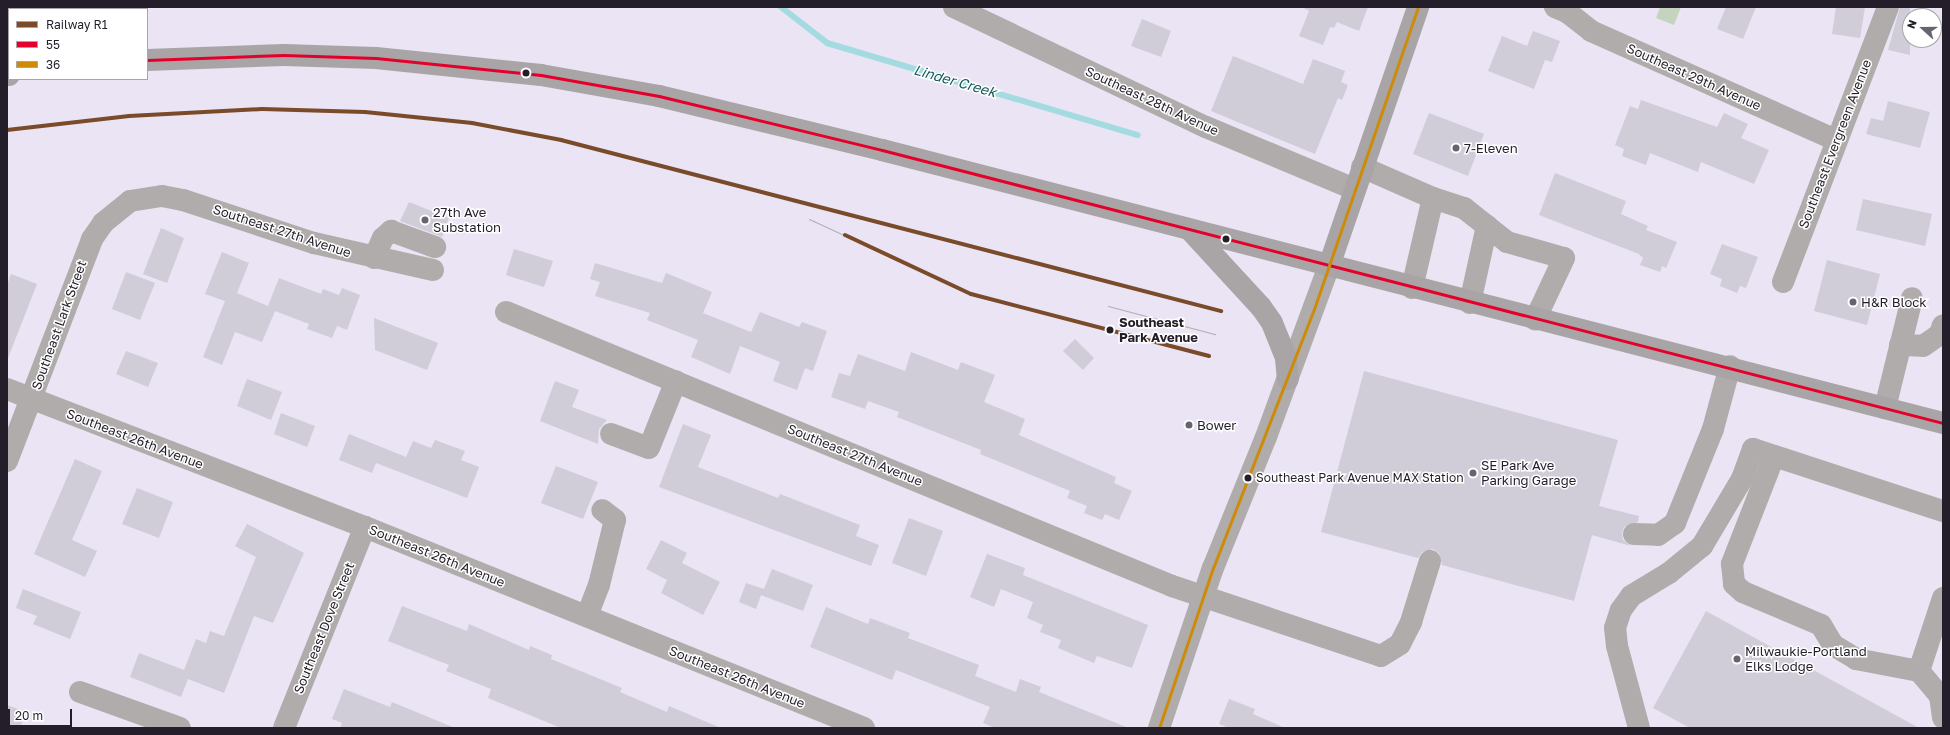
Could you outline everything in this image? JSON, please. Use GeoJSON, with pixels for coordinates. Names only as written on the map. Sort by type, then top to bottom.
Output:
{"type":"FeatureCollection","features":[{"type":"Feature","properties":{"kind":"main road"},"geometry":{"type":"LineString","coordinates":[[1329,266],[1354,189],[1418,7]]}},
{"type":"Feature","properties":{"kind":"main road"},"geometry":{"type":"LineString","coordinates":[[148,60],[276,56],[376,58],[479,67],[576,81],[758,119],[1535,320],[1730,366],[1943,423]]}},
{"type":"Feature","properties":{"kind":"main road"},"geometry":{"type":"LineString","coordinates":[[1191,231],[1261,307],[1272,323],[1286,358],[1288,378]]}},
{"type":"Feature","properties":{"kind":"street","name":"Southeast 28th Avenue"},"geometry":{"type":"LineString","coordinates":[[954,7],[1206,127],[1354,189]]}},
{"type":"Feature","properties":{"kind":"street","name":"Southeast 29th Avenue"},"geometry":{"type":"LineString","coordinates":[[1554,7],[1567,12],[1591,31],[1836,140]]}},
{"type":"Feature","properties":{"kind":"street","name":"Southeast Evergreen Avenue"},"geometry":{"type":"LineString","coordinates":[[1783,282],[1888,7]]}},
{"type":"Feature","properties":{"kind":"street"},"geometry":{"type":"LineString","coordinates":[[1362,167],[1433,198],[1464,208],[1507,242],[1564,258],[1535,320]]}},
{"type":"Feature","properties":{"kind":"street","name":"Southeast 27th Avenue"},"geometry":{"type":"LineString","coordinates":[[130,201],[162,196],[183,200],[314,243],[374,258],[433,270]]}},
{"type":"Feature","properties":{"kind":"street"},"geometry":{"type":"LineString","coordinates":[[1412,288],[1433,198]]}},
{"type":"Feature","properties":{"kind":"street","name":"Southeast Lark Street"},"geometry":{"type":"LineString","coordinates":[[7,461],[92,239],[103,223],[130,201]]}},
{"type":"Feature","properties":{"kind":"street"},"geometry":{"type":"LineString","coordinates":[[1470,303],[1487,226]]}},
{"type":"Feature","properties":{"kind":"street"},"geometry":{"type":"LineString","coordinates":[[374,258],[383,238],[391,231],[435,247]]}},
{"type":"Feature","properties":{"kind":"street"},"geometry":{"type":"LineString","coordinates":[[1159,728],[1204,596],[1288,378],[1329,266]]}},
{"type":"Feature","properties":{"kind":"street"},"geometry":{"type":"LineString","coordinates":[[1885,408],[1912,298]]}},
{"type":"Feature","properties":{"kind":"street","name":"Southeast 27th Avenue"},"geometry":{"type":"LineString","coordinates":[[506,312],[1172,586],[1381,656],[1402,638],[1423,588],[1430,561]]}},
{"type":"Feature","properties":{"kind":"street"},"geometry":{"type":"LineString","coordinates":[[1900,345],[1923,346],[1940,334],[1943,325]]}},
{"type":"Feature","properties":{"kind":"street"},"geometry":{"type":"LineString","coordinates":[[1634,534],[1658,535],[1675,523],[1713,429],[1730,366]]}},
{"type":"Feature","properties":{"kind":"street"},"geometry":{"type":"LineString","coordinates":[[611,434],[649,448],[676,382]]}},
{"type":"Feature","properties":{"kind":"street","name":"Southeast 26th Avenue"},"geometry":{"type":"LineString","coordinates":[[7,389],[365,527],[864,728]]}},
{"type":"Feature","properties":{"kind":"street"},"geometry":{"type":"LineString","coordinates":[[1639,728],[1617,646],[1615,628],[1621,610],[1630,596],[1669,573],[1702,546],[1738,486],[1752,449],[1943,511]]}},
{"type":"Feature","properties":{"kind":"street"},"geometry":{"type":"LineString","coordinates":[[1774,456],[1732,564],[1734,584],[1743,592],[1821,625],[1833,645],[1856,659],[1919,671],[1940,696],[1943,718]]}},
{"type":"Feature","properties":{"kind":"street"},"geometry":{"type":"LineString","coordinates":[[587,616],[598,585],[615,520],[602,510]]}},
{"type":"Feature","properties":{"kind":"street","name":"Southeast Dove Street"},"geometry":{"type":"LineString","coordinates":[[284,728],[365,527]]}},
{"type":"Feature","properties":{"kind":"street"},"geometry":{"type":"LineString","coordinates":[[1919,671],[1943,598]]}},
{"type":"Feature","properties":{"kind":"street"},"geometry":{"type":"LineString","coordinates":[[80,692],[180,728]]}},
{"type":"Feature","properties":{"kind":"green space"},"geometry":{"type":"Polygon","coordinates":[[[1660,7],[1681,7],[1674,25],[1656,18],[1660,7]]]}},
{"type":"Feature","properties":{"kind":"building"},"geometry":{"type":"Polygon","coordinates":[[[1302,7],[1368,7],[1359,31],[1337,22],[1334,28],[1330,27],[1323,45],[1299,36],[1309,11],[1302,7]]]}},
{"type":"Feature","properties":{"kind":"building"},"geometry":{"type":"Polygon","coordinates":[[[1726,7],[1756,7],[1743,39],[1717,29],[1726,7]]]}},
{"type":"Feature","properties":{"kind":"building"},"geometry":{"type":"Polygon","coordinates":[[[1836,7],[1865,7],[1860,38],[1832,34],[1836,7]]]}},
{"type":"Feature","properties":{"kind":"building"},"geometry":{"type":"Polygon","coordinates":[[[1900,7],[1910,7],[1902,8],[1902,48],[1910,48],[1910,55],[1888,50],[1900,7]]]}},
{"type":"Feature","properties":{"kind":"building"},"geometry":{"type":"Polygon","coordinates":[[[1142,19],[1171,31],[1161,57],[1131,46],[1142,19]]]}},
{"type":"Feature","properties":{"kind":"building"},"geometry":{"type":"Polygon","coordinates":[[[1533,31],[1560,41],[1552,62],[1545,60],[1534,89],[1488,71],[1502,36],[1527,46],[1533,31]]]}},
{"type":"Feature","properties":{"kind":"building"},"geometry":{"type":"Polygon","coordinates":[[[1233,56],[1303,84],[1313,59],[1345,71],[1341,82],[1348,85],[1342,100],[1338,98],[1315,154],[1211,111],[1233,56]]]}},
{"type":"Feature","properties":{"kind":"building"},"geometry":{"type":"Polygon","coordinates":[[[1641,100],[1717,127],[1724,113],[1748,124],[1741,138],[1769,150],[1754,184],[1701,162],[1698,172],[1650,153],[1646,165],[1622,156],[1624,149],[1615,145],[1630,106],[1638,109],[1641,100]]]}},
{"type":"Feature","properties":{"kind":"building"},"geometry":{"type":"Polygon","coordinates":[[[1888,101],[1930,112],[1920,148],[1866,134],[1871,118],[1883,121],[1888,101]]]}},
{"type":"Feature","properties":{"kind":"building"},"geometry":{"type":"Polygon","coordinates":[[[1429,113],[1484,134],[1468,176],[1413,154],[1429,113]]]}},
{"type":"Feature","properties":{"kind":"building"},"geometry":{"type":"Polygon","coordinates":[[[1555,173],[1626,201],[1621,214],[1648,226],[1646,230],[1677,242],[1666,268],[1662,266],[1660,272],[1640,265],[1643,258],[1639,254],[1539,215],[1555,173]]]}},
{"type":"Feature","properties":{"kind":"building"},"geometry":{"type":"Polygon","coordinates":[[[1863,199],[1932,214],[1925,246],[1856,230],[1863,199]]]}},
{"type":"Feature","properties":{"kind":"building","name":"27th Ave Substation"},"geometry":{"type":"Polygon","coordinates":[[[409,202],[449,218],[442,237],[400,221],[409,202]]]}},
{"type":"Feature","properties":{"kind":"building"},"geometry":{"type":"Polygon","coordinates":[[[161,228],[184,238],[167,283],[143,274],[161,228]]]}},
{"type":"Feature","properties":{"kind":"building"},"geometry":{"type":"Polygon","coordinates":[[[1722,244],[1758,257],[1746,288],[1740,286],[1737,293],[1720,286],[1722,279],[1710,274],[1722,244]]]}},
{"type":"Feature","properties":{"kind":"building"},"geometry":{"type":"Polygon","coordinates":[[[514,249],[553,261],[544,287],[506,275],[514,249]]]}},
{"type":"Feature","properties":{"kind":"building"},"geometry":{"type":"Polygon","coordinates":[[[222,252],[249,263],[237,293],[268,306],[279,278],[321,294],[323,289],[339,295],[342,288],[360,295],[347,330],[337,326],[332,338],[307,329],[309,324],[275,311],[262,342],[235,332],[222,365],[203,357],[225,301],[205,294],[222,252]]]}},
{"type":"Feature","properties":{"kind":"building"},"geometry":{"type":"Polygon","coordinates":[[[1827,260],[1880,274],[1867,325],[1814,311],[1827,260]]]}},
{"type":"Feature","properties":{"kind":"building"},"geometry":{"type":"Polygon","coordinates":[[[595,263],[662,283],[666,273],[712,292],[703,313],[751,332],[760,312],[799,327],[802,322],[827,331],[813,371],[805,368],[797,390],[773,381],[780,362],[740,346],[730,374],[691,357],[698,340],[647,320],[650,313],[595,296],[600,282],[590,279],[595,263]]]}},
{"type":"Feature","properties":{"kind":"building"},"geometry":{"type":"Polygon","coordinates":[[[126,272],[155,283],[140,320],[112,309],[126,272]]]}},
{"type":"Feature","properties":{"kind":"building"},"geometry":{"type":"Polygon","coordinates":[[[11,274],[37,284],[8,358],[7,285],[11,274]]]}},
{"type":"Feature","properties":{"kind":"building"},"geometry":{"type":"Polygon","coordinates":[[[374,318],[438,343],[427,370],[375,350],[374,318]]]}},
{"type":"Feature","properties":{"kind":"building"},"geometry":{"type":"Polygon","coordinates":[[[1075,339],[1094,358],[1083,370],[1063,351],[1075,339]]]}},
{"type":"Feature","properties":{"kind":"building"},"geometry":{"type":"Polygon","coordinates":[[[126,351],[158,363],[148,387],[116,374],[126,351]]]}},
{"type":"Feature","properties":{"kind":"building"},"geometry":{"type":"Polygon","coordinates":[[[911,352],[958,370],[961,362],[995,375],[984,402],[1025,419],[1019,435],[1116,477],[1114,483],[1132,491],[1119,520],[1105,514],[1102,520],[1084,513],[1087,506],[1067,498],[1070,491],[980,454],[981,450],[897,417],[899,412],[868,401],[865,409],[831,397],[839,373],[850,376],[858,354],[905,371],[911,352]]]}},
{"type":"Feature","properties":{"kind":"building","name":"SE Park Ave Parking Garage"},"geometry":{"type":"Polygon","coordinates":[[[1364,371],[1618,440],[1599,506],[1639,516],[1638,522],[1624,527],[1622,533],[1623,540],[1631,546],[1592,535],[1574,601],[1442,565],[1439,553],[1433,549],[1422,552],[1418,558],[1321,532],[1364,371]]]}},
{"type":"Feature","properties":{"kind":"building"},"geometry":{"type":"Polygon","coordinates":[[[247,379],[282,392],[271,420],[237,406],[247,379]]]}},
{"type":"Feature","properties":{"kind":"building"},"geometry":{"type":"Polygon","coordinates":[[[555,381],[579,390],[572,407],[607,420],[599,429],[598,444],[540,421],[555,381]]]}},
{"type":"Feature","properties":{"kind":"building"},"geometry":{"type":"Polygon","coordinates":[[[281,413],[315,426],[307,447],[274,434],[281,413]]]}},
{"type":"Feature","properties":{"kind":"building"},"geometry":{"type":"Polygon","coordinates":[[[683,424],[711,435],[698,467],[778,498],[780,494],[860,525],[856,536],[879,545],[871,566],[659,487],[683,424]]]}},
{"type":"Feature","properties":{"kind":"building"},"geometry":{"type":"Polygon","coordinates":[[[349,434],[406,457],[413,441],[431,448],[435,440],[465,451],[461,460],[479,467],[467,498],[376,463],[372,473],[339,460],[349,434]]]}},
{"type":"Feature","properties":{"kind":"building"},"geometry":{"type":"Polygon","coordinates":[[[75,459],[102,471],[72,540],[97,551],[85,577],[34,554],[75,459]]]}},
{"type":"Feature","properties":{"kind":"building"},"geometry":{"type":"Polygon","coordinates":[[[556,466],[598,482],[583,519],[541,503],[556,466]]]}},
{"type":"Feature","properties":{"kind":"building"},"geometry":{"type":"Polygon","coordinates":[[[137,488],[173,502],[159,538],[122,524],[137,488]]]}},
{"type":"Feature","properties":{"kind":"building"},"geometry":{"type":"Polygon","coordinates":[[[909,518],[943,531],[926,576],[892,563],[909,518]]]}},
{"type":"Feature","properties":{"kind":"building"},"geometry":{"type":"Polygon","coordinates":[[[247,524],[304,553],[273,623],[254,616],[224,693],[188,679],[181,697],[130,677],[139,653],[184,670],[196,639],[206,643],[210,631],[224,636],[256,557],[235,546],[247,524]]]}},
{"type":"Feature","properties":{"kind":"building"},"geometry":{"type":"Polygon","coordinates":[[[661,540],[687,553],[682,563],[720,582],[703,615],[661,593],[667,580],[646,569],[661,540]]]}},
{"type":"Feature","properties":{"kind":"building"},"geometry":{"type":"Polygon","coordinates":[[[987,554],[1025,568],[1023,575],[1148,625],[1132,668],[1097,656],[1094,663],[1058,648],[1061,640],[1040,632],[1043,625],[1027,618],[1033,602],[1001,589],[994,607],[970,597],[987,554]]]}},
{"type":"Feature","properties":{"kind":"building"},"geometry":{"type":"Polygon","coordinates":[[[772,569],[813,585],[803,611],[761,595],[756,609],[739,602],[746,583],[764,589],[772,569]]]}},
{"type":"Feature","properties":{"kind":"building"},"geometry":{"type":"Polygon","coordinates":[[[23,589],[81,612],[70,639],[33,624],[37,616],[16,608],[23,589]]]}},
{"type":"Feature","properties":{"kind":"building"},"geometry":{"type":"Polygon","coordinates":[[[402,606],[467,631],[469,624],[529,650],[530,646],[552,655],[551,659],[622,688],[620,692],[667,712],[669,706],[721,728],[561,728],[488,698],[491,689],[446,671],[449,665],[388,641],[402,606]]]}},
{"type":"Feature","properties":{"kind":"building"},"geometry":{"type":"Polygon","coordinates":[[[826,607],[868,624],[870,618],[910,633],[908,638],[979,665],[975,676],[1016,692],[1020,679],[1041,687],[1039,692],[1129,728],[995,728],[983,723],[990,707],[896,670],[892,680],[810,647],[826,607]]]}},
{"type":"Feature","properties":{"kind":"building","name":"Milwaukie-Portland Elks Lodge"},"geometry":{"type":"Polygon","coordinates":[[[1706,611],[1919,728],[1690,728],[1653,708],[1706,611]]]}},
{"type":"Feature","properties":{"kind":"building"},"geometry":{"type":"Polygon","coordinates":[[[344,689],[390,707],[392,702],[455,728],[340,728],[342,723],[332,719],[344,689]]]}},
{"type":"Feature","properties":{"kind":"building"},"geometry":{"type":"Polygon","coordinates":[[[1229,699],[1255,709],[1253,714],[1285,728],[1229,728],[1219,724],[1229,699]]]}},
{"type":"Feature","properties":{"kind":"building"},"geometry":{"type":"Polygon","coordinates":[[[7,705],[26,712],[20,728],[7,728],[7,705]]]}},
{"type":"Feature","properties":{"kind":"waterway","name":"Linder Creek"},"geometry":{"type":"LineString","coordinates":[[781,7],[827,43],[1138,135]]}},
{"type":"Feature","properties":{"kind":"tram line"},"geometry":{"type":"LineString","coordinates":[[809,219],[971,294],[1209,356]]}},
{"type":"Feature","properties":{"kind":"tram line"},"geometry":{"type":"LineString","coordinates":[[1117,284],[1221,311]]}},
{"type":"Feature","properties":{"kind":"tram line"},"geometry":{"type":"LineString","coordinates":[[1108,306],[1215,334]]}},
{"type":"Feature","properties":{"kind":"rail line","name":"R1"},"geometry":{"type":"LineString","coordinates":[[7,130],[129,116],[262,109],[365,112],[472,123],[561,140],[1221,311]]}},
{"type":"Feature","properties":{"kind":"rail line","name":"R1"},"geometry":{"type":"LineString","coordinates":[[845,235],[971,294],[1209,356]]}},
{"type":"Feature","properties":{"kind":"transit line","name":"36"},"geometry":{"type":"LineString","coordinates":[[1159,728],[1213,568],[1314,309],[1418,7]]}},
{"type":"Feature","properties":{"kind":"transit line","name":"55"},"geometry":{"type":"LineString","coordinates":[[148,60],[284,55],[376,58],[541,75],[659,96],[882,150],[1943,423]]}},
{"type":"Feature","properties":{"kind":"place","name":"7-Eleven"},"geometry":{"type":"Point","coordinates":[1456,148]}},
{"type":"Feature","properties":{"kind":"place","name":"27th Ave Substation"},"geometry":{"type":"Point","coordinates":[425,220]}},
{"type":"Feature","properties":{"kind":"place","name":"H&R Block"},"geometry":{"type":"Point","coordinates":[1853,302]}},
{"type":"Feature","properties":{"kind":"place","name":"Southeast Park Avenue"},"geometry":{"type":"Point","coordinates":[1110,330]}},
{"type":"Feature","properties":{"kind":"place","name":"Bower"},"geometry":{"type":"Point","coordinates":[1189,425]}},
{"type":"Feature","properties":{"kind":"place","name":"SE Park Ave Parking Garage"},"geometry":{"type":"Point","coordinates":[1473,473]}},
{"type":"Feature","properties":{"kind":"place","name":"Southeast Park Avenue MAX Station"},"geometry":{"type":"Point","coordinates":[1248,478]}},
{"type":"Feature","properties":{"kind":"place","name":"Milwaukie-Portland Elks Lodge"},"geometry":{"type":"Point","coordinates":[1737,659]}}]}
